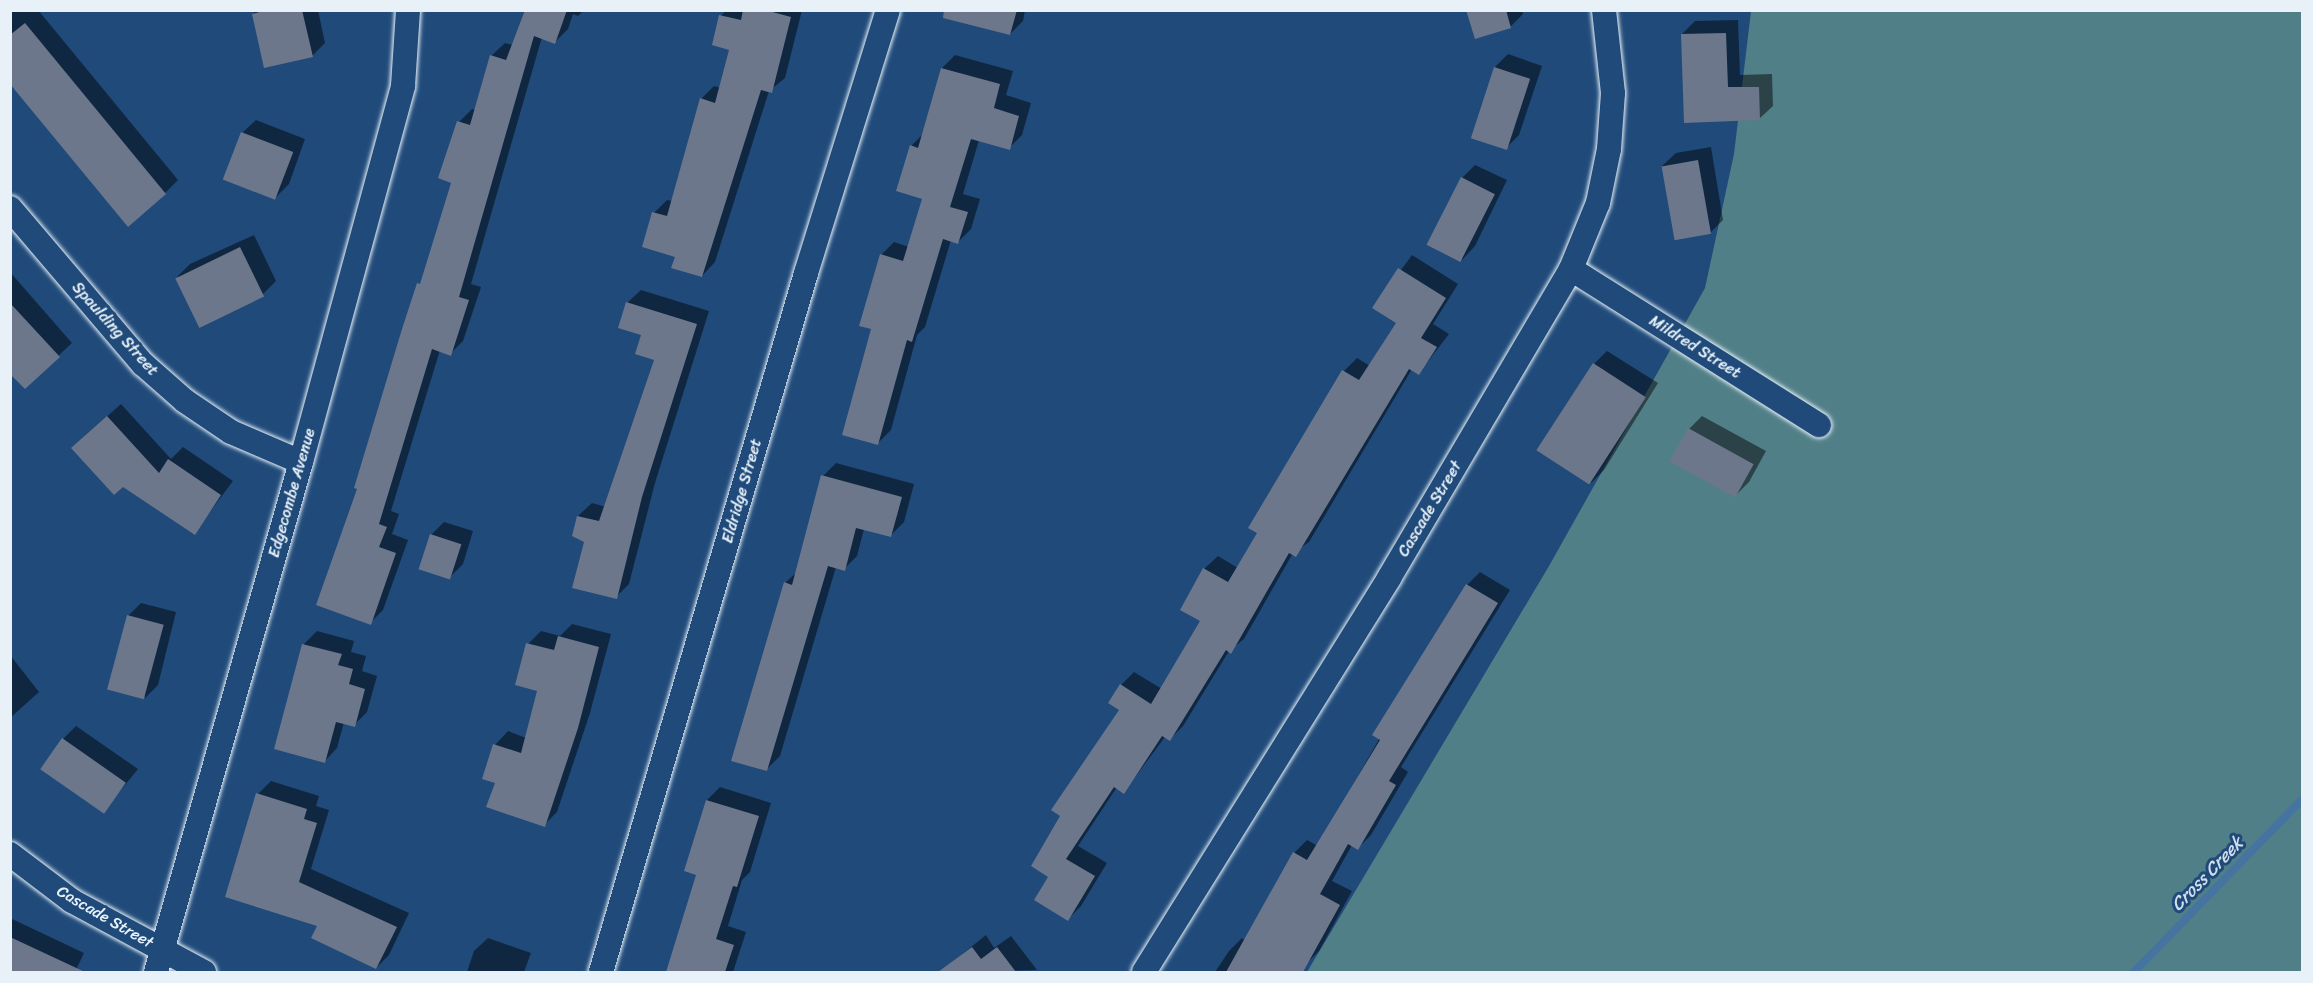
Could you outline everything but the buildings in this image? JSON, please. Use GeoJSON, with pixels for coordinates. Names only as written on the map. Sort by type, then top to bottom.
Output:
{"type":"FeatureCollection","features":[{"type":"Feature","properties":{"kind":"street","name":"Edgecombe Avenue"},"geometry":{"type":"LineString","coordinates":[[159,961],[301,462],[403,86],[408,10]]}},
{"type":"Feature","properties":{"kind":"street","name":"Eldridge Street"},"geometry":{"type":"LineString","coordinates":[[601,972],[802,284],[888,10]]}},
{"type":"Feature","properties":{"kind":"street","name":"Cascade Street"},"geometry":{"type":"LineString","coordinates":[[1144,972],[1389,578],[1571,269],[1598,203],[1609,148],[1613,93],[1604,10]]}},
{"type":"Feature","properties":{"kind":"street","name":"Spaulding Street"},"geometry":{"type":"LineString","coordinates":[[10,208],[143,364],[185,401],[231,432],[301,462]]}},
{"type":"Feature","properties":{"kind":"street","name":"Mildred Street"},"geometry":{"type":"LineString","coordinates":[[1571,269],[1819,425]]}},
{"type":"Feature","properties":{"kind":"street","name":"Cascade Street"},"geometry":{"type":"LineString","coordinates":[[10,854],[72,901],[159,961],[204,972]]}},
{"type":"Feature","properties":{"kind":"green space"},"geometry":{"type":"Polygon","coordinates":[[[1751,11],[2302,11],[2302,972],[1307,972],[1549,566],[1705,288],[1734,154],[1751,11]]]}},
{"type":"Feature","properties":{"kind":"waterway","name":"Cross Creek"},"geometry":{"type":"LineString","coordinates":[[2134,972],[2302,799]]}}]}
